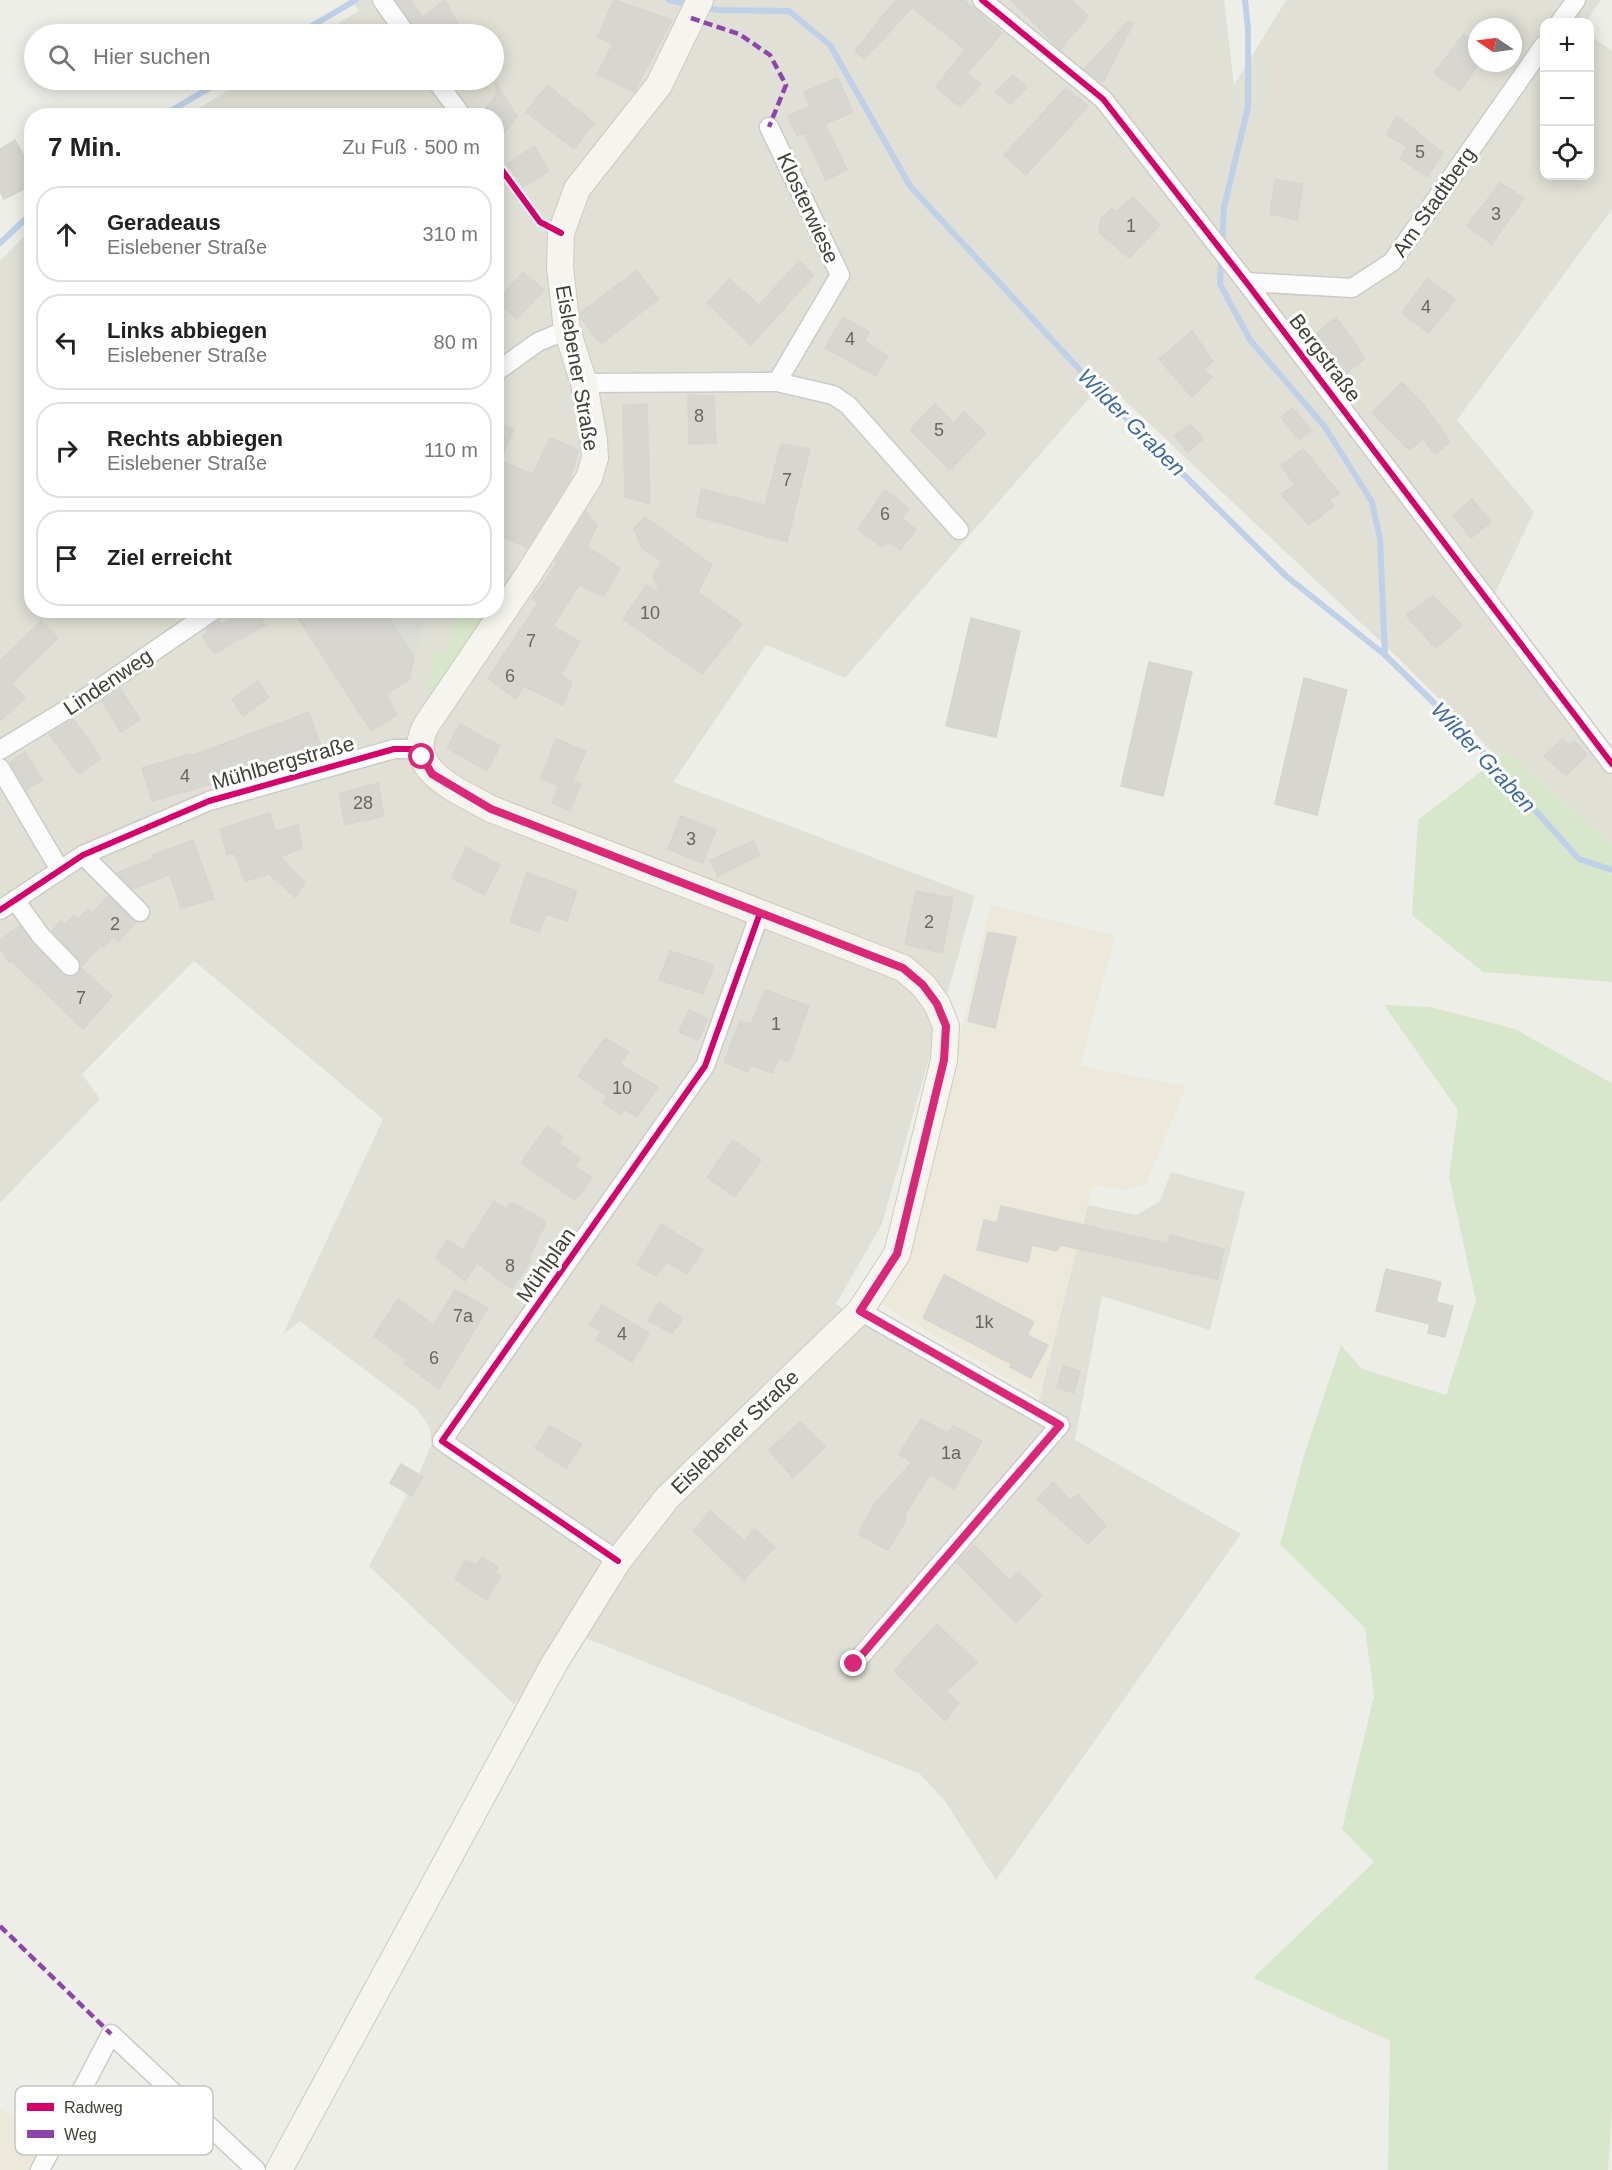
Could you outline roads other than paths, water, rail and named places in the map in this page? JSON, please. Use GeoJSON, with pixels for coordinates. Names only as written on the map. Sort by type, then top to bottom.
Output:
{"type":"FeatureCollection","features":[{"type":"Feature","properties":{"kind":"main road","name":"Eislebener Straße"},"geometry":{"type":"LineString","coordinates":[[504,610],[589,478],[595,458],[584,383],[567,330],[560,267],[561,232],[577,189],[659,85],[695,9]]}},
{"type":"Feature","properties":{"kind":"main road","name":"Eislebener Straße"},"geometry":{"type":"LineString","coordinates":[[279,2170],[554,1664],[618,1561],[667,1498],[860,1311],[897,1254],[944,1060],[946,1026],[937,1004],[923,985],[903,968],[491,809],[432,774],[421,749],[422,734],[499,618]]}},
{"type":"Feature","properties":{"kind":"street"},"geometry":{"type":"LineString","coordinates":[[382,0],[399,24]]}},
{"type":"Feature","properties":{"kind":"street","name":"Bergstraße"},"geometry":{"type":"LineString","coordinates":[[982,0],[1103,99],[1246,282],[1612,764]]}},
{"type":"Feature","properties":{"kind":"street"},"geometry":{"type":"LineString","coordinates":[[1563,18],[1576,0]]}},
{"type":"Feature","properties":{"kind":"street","name":"Am Stadtberg"},"geometry":{"type":"LineString","coordinates":[[1246,282],[1352,288],[1392,262],[1540,52]]}},
{"type":"Feature","properties":{"kind":"street"},"geometry":{"type":"LineString","coordinates":[[443,90],[456,108]]}},
{"type":"Feature","properties":{"kind":"street","name":"Klosterwiese"},"geometry":{"type":"LineString","coordinates":[[770,127],[840,274],[777,382]]}},
{"type":"Feature","properties":{"kind":"street"},"geometry":{"type":"LineString","coordinates":[[504,366],[538,342],[567,330]]}},
{"type":"Feature","properties":{"kind":"street"},"geometry":{"type":"LineString","coordinates":[[584,383],[777,382],[833,395],[848,405],[959,530]]}},
{"type":"Feature","properties":{"kind":"street","name":"Lindenweg"},"geometry":{"type":"LineString","coordinates":[[0,750],[84,699],[202,618]]}},
{"type":"Feature","properties":{"kind":"street","name":"Mühlbergstraße"},"geometry":{"type":"LineString","coordinates":[[7,905],[83,855],[209,801],[394,749],[421,749]]}},
{"type":"Feature","properties":{"kind":"street"},"geometry":{"type":"LineString","coordinates":[[0,768],[60,870]]}},
{"type":"Feature","properties":{"kind":"street"},"geometry":{"type":"LineString","coordinates":[[83,855],[140,912]]}},
{"type":"Feature","properties":{"kind":"street"},"geometry":{"type":"LineString","coordinates":[[7,905],[70,966]]}},
{"type":"Feature","properties":{"kind":"street","name":"Mühlplan"},"geometry":{"type":"LineString","coordinates":[[618,1561],[442,1441],[705,1066],[760,913]]}},
{"type":"Feature","properties":{"kind":"street"},"geometry":{"type":"LineString","coordinates":[[854,1664],[1060,1425],[860,1311]]}},
{"type":"Feature","properties":{"kind":"street"},"geometry":{"type":"LineString","coordinates":[[84,2086],[111,2034],[166,2086]]}},
{"type":"Feature","properties":{"kind":"street"},"geometry":{"type":"LineString","coordinates":[[213,2130],[256,2170]]}},
{"type":"Feature","properties":{"kind":"street"},"geometry":{"type":"LineString","coordinates":[[40,2170],[48,2155]]}},
{"type":"Feature","properties":{"kind":"waterway","name":"Wilder Graben"},"geometry":{"type":"LineString","coordinates":[[315,24],[356,0]]}},
{"type":"Feature","properties":{"kind":"waterway","name":"Wilder Graben"},"geometry":{"type":"LineString","coordinates":[[669,0],[692,5]]}},
{"type":"Feature","properties":{"kind":"waterway"},"geometry":{"type":"LineString","coordinates":[[1222,245],[1224,207],[1248,107],[1248,29],[1245,0]]}},
{"type":"Feature","properties":{"kind":"waterway","name":"Wilder Graben"},"geometry":{"type":"LineString","coordinates":[[702,7],[717,10],[789,11],[830,45],[910,186],[1103,395],[1286,576],[1385,655],[1475,743],[1579,859],[1612,870]]}},
{"type":"Feature","properties":{"kind":"waterway","name":"Wilder Graben"},"geometry":{"type":"LineString","coordinates":[[176,108],[206,90]]}},
{"type":"Feature","properties":{"kind":"waterway","name":"Wilder Graben"},"geometry":{"type":"LineString","coordinates":[[0,243],[24,220]]}},
{"type":"Feature","properties":{"kind":"waterway"},"geometry":{"type":"LineString","coordinates":[[1221,259],[1220,284],[1250,340],[1325,427],[1372,502],[1380,539],[1385,655]]}}]}
